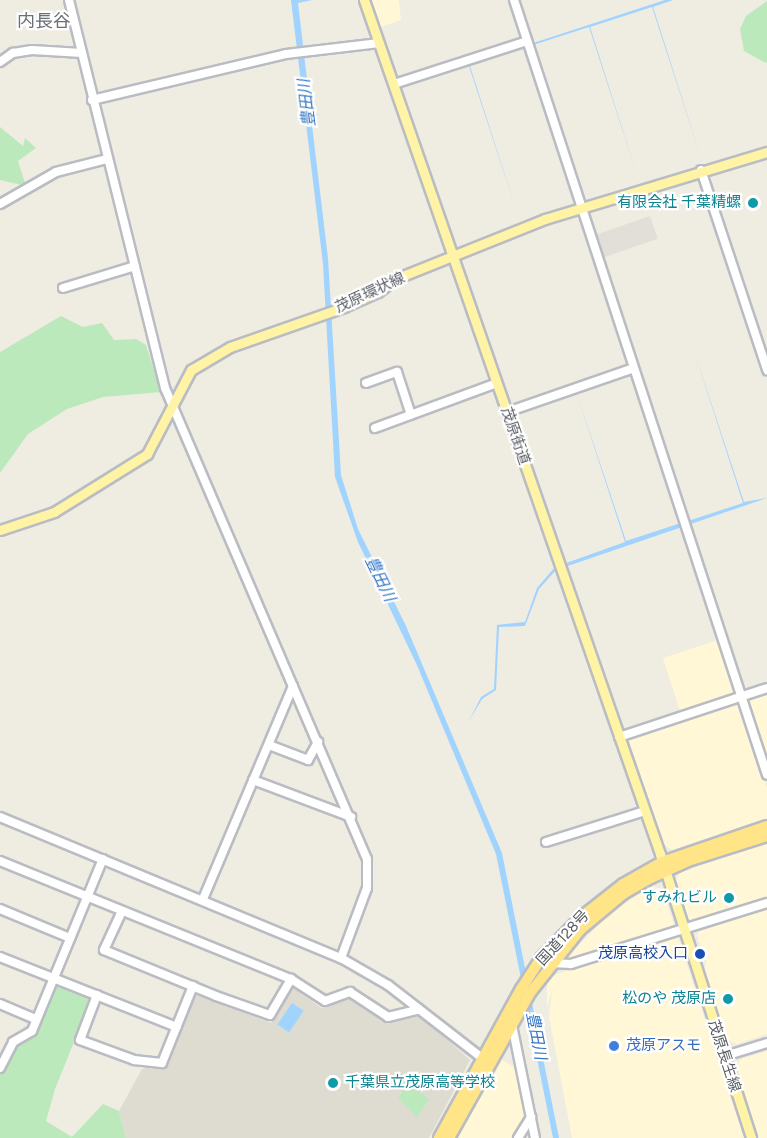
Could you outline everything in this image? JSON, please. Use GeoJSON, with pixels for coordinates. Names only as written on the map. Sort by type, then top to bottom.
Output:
{"type":"FeatureCollection","features":[{"type":"Feature","properties":{"kind":"highway","name":"国道128号"},"geometry":{"type":"LineString","coordinates":[[511,1020],[513,1004],[540,961],[591,908],[664,867],[767,826]]}},
{"type":"Feature","properties":{"kind":"highway","name":"国道128号"},"geometry":{"type":"LineString","coordinates":[[448,1138],[486,1061],[541,976],[605,908],[664,867],[767,836]]}},
{"type":"Feature","properties":{"kind":"main road","name":"茂原街道"},"geometry":{"type":"LineString","coordinates":[[364,0],[664,867]]}},
{"type":"Feature","properties":{"kind":"main road","name":"茂原環状線"},"geometry":{"type":"LineString","coordinates":[[0,530],[54,512],[147,454],[191,370],[230,347],[343,307],[378,292],[395,279],[581,207],[767,152]]}},
{"type":"Feature","properties":{"kind":"main road","name":"茂原長生線"},"geometry":{"type":"LineString","coordinates":[[664,867],[751,1138]]}},
{"type":"Feature","properties":{"kind":"street"},"geometry":{"type":"LineString","coordinates":[[69,0],[92,100],[172,407],[351,817],[369,875],[341,958]]}},
{"type":"Feature","properties":{"kind":"street"},"geometry":{"type":"LineString","coordinates":[[514,0],[767,774]]}},
{"type":"Feature","properties":{"kind":"street"},"geometry":{"type":"LineString","coordinates":[[394,84],[527,41]]}},
{"type":"Feature","properties":{"kind":"street"},"geometry":{"type":"LineString","coordinates":[[92,100],[286,54],[379,43]]}},
{"type":"Feature","properties":{"kind":"street"},"geometry":{"type":"LineString","coordinates":[[0,62],[13,53],[32,50],[82,53]]}},
{"type":"Feature","properties":{"kind":"street"},"geometry":{"type":"LineString","coordinates":[[0,204],[56,172],[107,159]]}},
{"type":"Feature","properties":{"kind":"street"},"geometry":{"type":"LineString","coordinates":[[702,170],[767,370]]}},
{"type":"Feature","properties":{"kind":"street"},"geometry":{"type":"LineString","coordinates":[[63,288],[135,266]]}},
{"type":"Feature","properties":{"kind":"street"},"geometry":{"type":"LineString","coordinates":[[507,412],[634,368]]}},
{"type":"Feature","properties":{"kind":"street"},"geometry":{"type":"LineString","coordinates":[[366,382],[398,372],[411,415]]}},
{"type":"Feature","properties":{"kind":"street"},"geometry":{"type":"LineString","coordinates":[[375,428],[497,383]]}},
{"type":"Feature","properties":{"kind":"street"},"geometry":{"type":"LineString","coordinates":[[203,899],[293,686]]}},
{"type":"Feature","properties":{"kind":"street"},"geometry":{"type":"LineString","coordinates":[[619,737],[767,688]]}},
{"type":"Feature","properties":{"kind":"street"},"geometry":{"type":"LineString","coordinates":[[269,745],[308,760],[318,742]]}},
{"type":"Feature","properties":{"kind":"street"},"geometry":{"type":"LineString","coordinates":[[253,780],[351,817]]}},
{"type":"Feature","properties":{"kind":"street"},"geometry":{"type":"LineString","coordinates":[[546,842],[645,811]]}},
{"type":"Feature","properties":{"kind":"street"},"geometry":{"type":"LineString","coordinates":[[0,817],[341,958],[419,1009],[486,1061]]}},
{"type":"Feature","properties":{"kind":"street"},"geometry":{"type":"LineString","coordinates":[[0,1068],[3,1056],[13,1042],[29,1035],[103,860]]}},
{"type":"Feature","properties":{"kind":"street"},"geometry":{"type":"LineString","coordinates":[[0,861],[291,979],[325,1001],[350,992],[388,1017],[419,1009]]}},
{"type":"Feature","properties":{"kind":"street"},"geometry":{"type":"LineString","coordinates":[[552,963],[571,964],[767,903]]}},
{"type":"Feature","properties":{"kind":"street"},"geometry":{"type":"LineString","coordinates":[[0,909],[70,938]]}},
{"type":"Feature","properties":{"kind":"street"},"geometry":{"type":"LineString","coordinates":[[122,911],[104,950],[193,986],[270,1016],[291,979]]}},
{"type":"Feature","properties":{"kind":"street"},"geometry":{"type":"LineString","coordinates":[[0,957],[177,1027]]}},
{"type":"Feature","properties":{"kind":"street"},"geometry":{"type":"LineString","coordinates":[[97,996],[80,1040],[134,1060],[162,1063],[193,986]]}},
{"type":"Feature","properties":{"kind":"street"},"geometry":{"type":"LineString","coordinates":[[0,1004],[36,1019]]}},
{"type":"Feature","properties":{"kind":"street"},"geometry":{"type":"LineString","coordinates":[[511,1020],[535,1138]]}},
{"type":"Feature","properties":{"kind":"street"},"geometry":{"type":"LineString","coordinates":[[725,1056],[767,1043]]}},
{"type":"Feature","properties":{"kind":"street"},"geometry":{"type":"LineString","coordinates":[[518,1138],[531,1117]]}},
{"type":"Feature","properties":{"kind":"shaded area"},"geometry":{"type":"Polygon","coordinates":[[[371,0],[399,0],[401,20],[381,27],[371,0]]]}},
{"type":"Feature","properties":{"kind":"shaded area"},"geometry":{"type":"Polygon","coordinates":[[[650,216],[658,239],[602,258],[594,235],[650,216]]]}},
{"type":"Feature","properties":{"kind":"shaded area"},"geometry":{"type":"Polygon","coordinates":[[[718,640],[737,697],[681,715],[663,658],[718,640]]]}},
{"type":"Feature","properties":{"kind":"shaded area"},"geometry":{"type":"Polygon","coordinates":[[[767,690],[767,754],[765,754],[747,697],[767,690]]]}},
{"type":"Feature","properties":{"kind":"shaded area"},"geometry":{"type":"Polygon","coordinates":[[[739,702],[767,788],[767,818],[672,850],[664,845],[627,738],[739,702]]]}},
{"type":"Feature","properties":{"kind":"shaded area"},"geometry":{"type":"Polygon","coordinates":[[[767,843],[767,899],[690,924],[676,880],[679,873],[767,843]]]}},
{"type":"Feature","properties":{"kind":"shaded area"},"geometry":{"type":"Polygon","coordinates":[[[651,886],[662,889],[674,924],[669,928],[571,960],[567,957],[610,913],[651,886]]]}},
{"type":"Feature","properties":{"kind":"shaded area"},"geometry":{"type":"Polygon","coordinates":[[[767,909],[767,1034],[737,1044],[727,1039],[704,974],[706,961],[697,936],[698,932],[767,909]]]}},
{"type":"Feature","properties":{"kind":"shaded area"},"geometry":{"type":"Polygon","coordinates":[[[678,937],[744,1138],[572,1138],[549,1017],[552,990],[547,1008],[547,978],[600,958],[616,958],[678,937]]]}},
{"type":"Feature","properties":{"kind":"shaded area"},"geometry":{"type":"Polygon","coordinates":[[[292,987],[321,1008],[349,999],[385,1022],[420,1016],[470,1060],[429,1138],[126,1138],[119,1111],[142,1069],[161,1065],[191,993],[271,1023],[292,987]]]}},
{"type":"Feature","properties":{"kind":"shaded area"},"geometry":{"type":"Polygon","coordinates":[[[767,1051],[767,1138],[759,1138],[736,1068],[741,1059],[767,1051]]]}},
{"type":"Feature","properties":{"kind":"shaded area"},"geometry":{"type":"Polygon","coordinates":[[[501,1059],[519,1070],[528,1117],[514,1138],[457,1138],[501,1059]]]}},
{"type":"Feature","properties":{"kind":"green space"},"geometry":{"type":"Polygon","coordinates":[[[767,1],[766,63],[744,51],[740,29],[746,16],[767,1]]]}},
{"type":"Feature","properties":{"kind":"green space"},"geometry":{"type":"Polygon","coordinates":[[[0,127],[23,146],[25,138],[36,148],[18,161],[26,186],[0,180],[0,127]]]}},
{"type":"Feature","properties":{"kind":"green space"},"geometry":{"type":"Polygon","coordinates":[[[61,316],[83,327],[102,323],[114,340],[136,339],[146,345],[161,392],[103,397],[67,409],[28,434],[0,473],[0,352],[61,316]]]}},
{"type":"Feature","properties":{"kind":"green space"},"geometry":{"type":"Polygon","coordinates":[[[53,985],[91,1000],[55,1089],[46,1121],[72,1137],[103,1104],[119,1111],[126,1138],[0,1138],[0,1072],[14,1046],[32,1036],[53,985]]]}},
{"type":"Feature","properties":{"kind":"green space"},"geometry":{"type":"Polygon","coordinates":[[[408,1084],[429,1099],[417,1117],[398,1098],[408,1084]]]}},
{"type":"Feature","properties":{"kind":"water","name":"豊田川"},"geometry":{"type":"Polygon","coordinates":[[[291,0],[312,0],[298,3],[311,113],[319,115],[311,117],[328,258],[341,475],[358,529],[406,626],[502,853],[559,1138],[553,1138],[496,854],[416,663],[358,542],[335,477],[323,264],[291,0]]]}},
{"type":"Feature","properties":{"kind":"water"},"geometry":{"type":"Polygon","coordinates":[[[665,0],[673,0],[653,7],[702,161],[652,7],[590,27],[638,178],[589,27],[533,45],[539,66],[527,47],[470,66],[519,219],[469,66],[401,86],[665,0]]]}},
{"type":"Feature","properties":{"kind":"water"},"geometry":{"type":"Polygon","coordinates":[[[694,351],[744,502],[767,498],[556,570],[539,589],[525,626],[499,627],[496,690],[482,699],[469,721],[481,697],[494,689],[497,625],[525,622],[537,588],[555,567],[625,542],[576,391],[626,541],[687,521],[684,512],[688,521],[743,503],[694,351]]]}},
{"type":"Feature","properties":{"kind":"water"},"geometry":{"type":"Polygon","coordinates":[[[292,1003],[304,1011],[289,1032],[277,1025],[292,1003]]]}},
{"type":"Feature","properties":{"kind":"place","name":"有限会社 千葉精螺"},"geometry":{"type":"Point","coordinates":[753,203]}},
{"type":"Feature","properties":{"kind":"place","name":"すみれビル"},"geometry":{"type":"Point","coordinates":[729,898]}},
{"type":"Feature","properties":{"kind":"place","name":"茂原高校入口"},"geometry":{"type":"Point","coordinates":[700,954]}},
{"type":"Feature","properties":{"kind":"place","name":"松のや 茂原店"},"geometry":{"type":"Point","coordinates":[728,999]}},
{"type":"Feature","properties":{"kind":"place","name":"茂原アスモ"},"geometry":{"type":"Point","coordinates":[614,1046]}},
{"type":"Feature","properties":{"kind":"place","name":"千葉県立茂原高等学校"},"geometry":{"type":"Point","coordinates":[333,1083]}},
{"type":"Feature","properties":{"kind":"district","name":"内長谷"},"geometry":{"type":"Point","coordinates":[44,21]}}]}
